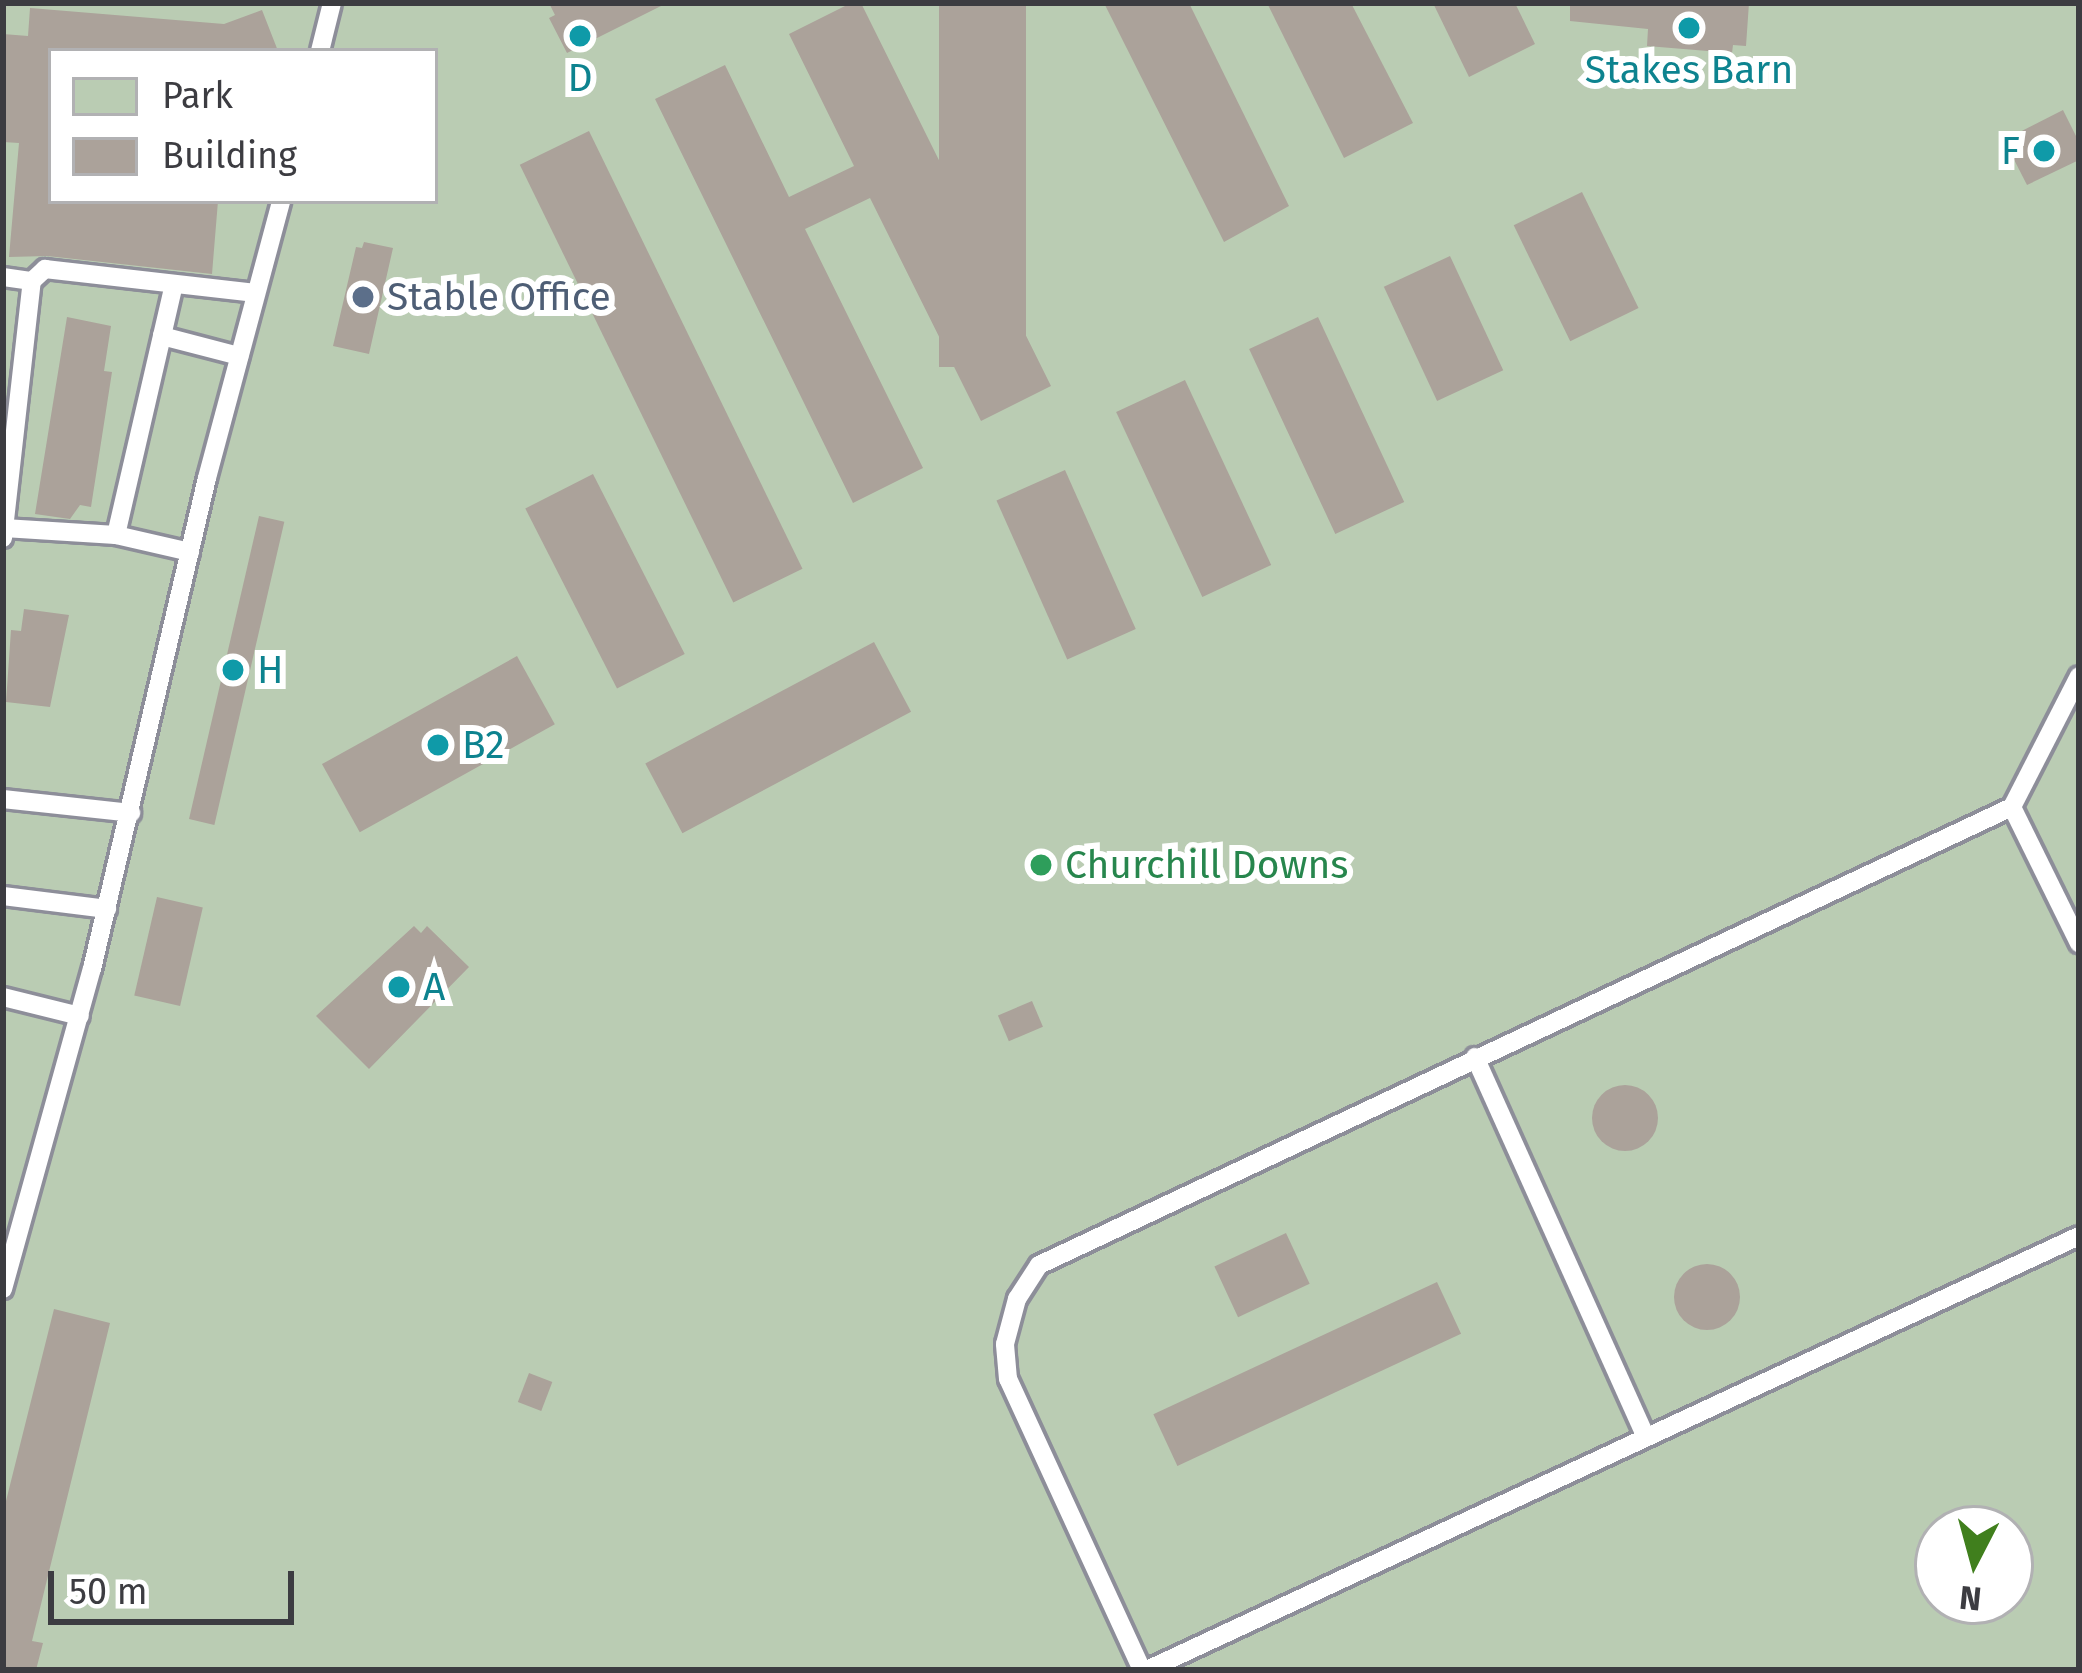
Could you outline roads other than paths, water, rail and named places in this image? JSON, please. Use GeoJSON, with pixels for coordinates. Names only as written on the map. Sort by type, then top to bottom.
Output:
{"type":"FeatureCollection","features":[{"type":"Feature","properties":{"kind":"lane"},"geometry":{"type":"LineString","coordinates":[[321,48],[332,3]]}},
{"type":"Feature","properties":{"kind":"lane"},"geometry":{"type":"LineString","coordinates":[[3,1289],[80,1016],[190,553],[280,204]]}},
{"type":"Feature","properties":{"kind":"lane"},"geometry":{"type":"LineString","coordinates":[[3,538],[32,281],[45,269],[256,293]]}},
{"type":"Feature","properties":{"kind":"lane"},"geometry":{"type":"LineString","coordinates":[[3,277],[32,281]]}},
{"type":"Feature","properties":{"kind":"lane"},"geometry":{"type":"LineString","coordinates":[[116,535],[174,284]]}},
{"type":"Feature","properties":{"kind":"lane"},"geometry":{"type":"LineString","coordinates":[[163,336],[239,356]]}},
{"type":"Feature","properties":{"kind":"lane"},"geometry":{"type":"LineString","coordinates":[[4,528],[116,535],[190,553]]}},
{"type":"Feature","properties":{"kind":"lane"},"geometry":{"type":"LineString","coordinates":[[2079,676],[2012,807],[1039,1264],[1017,1299],[1005,1343],[1008,1379],[1144,1670],[2079,1236]]}},
{"type":"Feature","properties":{"kind":"lane"},"geometry":{"type":"LineString","coordinates":[[3,799],[131,813]]}},
{"type":"Feature","properties":{"kind":"lane"},"geometry":{"type":"LineString","coordinates":[[2012,807],[2079,943]]}},
{"type":"Feature","properties":{"kind":"lane"},"geometry":{"type":"LineString","coordinates":[[3,896],[107,909]]}},
{"type":"Feature","properties":{"kind":"lane"},"geometry":{"type":"LineString","coordinates":[[3,997],[80,1016]]}},
{"type":"Feature","properties":{"kind":"lane"},"geometry":{"type":"LineString","coordinates":[[1475,1058],[1646,1437]]}},
{"type":"Feature","properties":{"kind":"place","name":"Stakes Barn"},"geometry":{"type":"Point","coordinates":[1689,28]}},
{"type":"Feature","properties":{"kind":"place","name":"D"},"geometry":{"type":"Point","coordinates":[580,36]}},
{"type":"Feature","properties":{"kind":"place","name":"F"},"geometry":{"type":"Point","coordinates":[2044,151]}},
{"type":"Feature","properties":{"kind":"place","name":"Stable Office"},"geometry":{"type":"Point","coordinates":[363,297]}},
{"type":"Feature","properties":{"kind":"place","name":"H"},"geometry":{"type":"Point","coordinates":[233,670]}},
{"type":"Feature","properties":{"kind":"place","name":"B2"},"geometry":{"type":"Point","coordinates":[438,745]}},
{"type":"Feature","properties":{"kind":"place","name":"Churchill Downs"},"geometry":{"type":"Point","coordinates":[1041,865]}},
{"type":"Feature","properties":{"kind":"place","name":"A"},"geometry":{"type":"Point","coordinates":[399,987]}}]}
